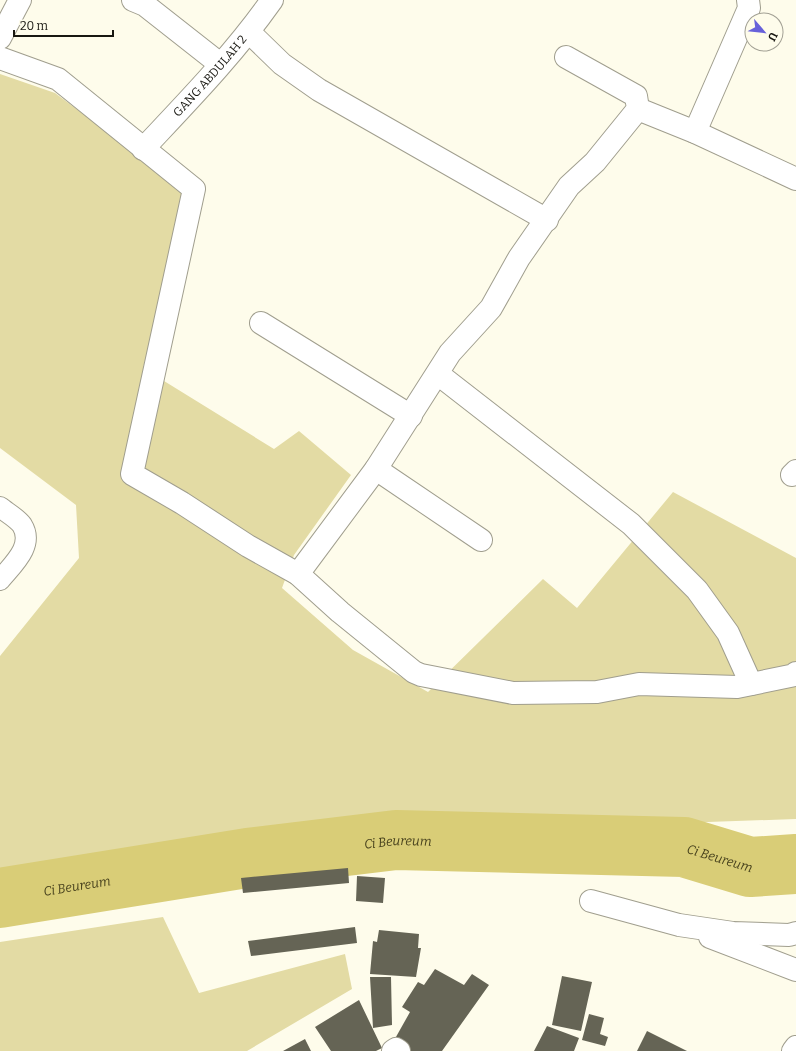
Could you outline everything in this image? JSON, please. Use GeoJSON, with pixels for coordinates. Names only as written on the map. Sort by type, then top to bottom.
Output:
{"type":"FeatureCollection","features":[{"type":"Feature","properties":{"kind":"street"},"geometry":{"type":"LineString","coordinates":[[0,38],[20,0]]}},
{"type":"Feature","properties":{"kind":"street"},"geometry":{"type":"LineString","coordinates":[[133,0],[157,15],[220,64]]}},
{"type":"Feature","properties":{"kind":"street","name":"GANG ABDULAH 2"},"geometry":{"type":"LineString","coordinates":[[142,149],[185,106],[249,32],[272,0]]}},
{"type":"Feature","properties":{"kind":"street"},"geometry":{"type":"LineString","coordinates":[[695,132],[749,8],[748,0]]}},
{"type":"Feature","properties":{"kind":"street"},"geometry":{"type":"LineString","coordinates":[[249,32],[282,64],[319,90],[546,220]]}},
{"type":"Feature","properties":{"kind":"street"},"geometry":{"type":"LineString","coordinates":[[298,574],[376,469],[450,353],[491,308],[519,258],[570,186],[595,162],[638,109],[636,96],[566,57]]}},
{"type":"Feature","properties":{"kind":"street"},"geometry":{"type":"LineString","coordinates":[[0,58],[58,79],[142,149],[194,189],[132,474],[182,503],[248,546],[298,574],[340,612],[414,672],[432,678],[513,693],[597,692],[639,684],[737,687],[796,676]]}},
{"type":"Feature","properties":{"kind":"street"},"geometry":{"type":"LineString","coordinates":[[638,109],[695,132],[796,180]]}},
{"type":"Feature","properties":{"kind":"street"},"geometry":{"type":"LineString","coordinates":[[261,323],[411,416]]}},
{"type":"Feature","properties":{"kind":"street"},"geometry":{"type":"LineString","coordinates":[[438,374],[631,524],[697,590],[728,633],[750,684]]}},
{"type":"Feature","properties":{"kind":"street"},"geometry":{"type":"LineString","coordinates":[[376,469],[481,540]]}},
{"type":"Feature","properties":{"kind":"street"},"geometry":{"type":"LineString","coordinates":[[591,901],[679,925],[768,961],[796,970]]}},
{"type":"Feature","properties":{"kind":"street"},"geometry":{"type":"LineString","coordinates":[[679,925],[733,933],[789,935],[796,933]]}},
{"type":"Feature","properties":{"kind":"street"},"geometry":{"type":"LineString","coordinates":[[793,1051],[796,1047]]}},
{"type":"Feature","properties":{"kind":"street"},"geometry":{"type":"LineString","coordinates":[[393,1051],[396,1049],[398,1051]]}},
{"type":"Feature","properties":{"kind":"lane"},"geometry":{"type":"LineString","coordinates":[[0,507],[22,524],[27,538],[23,552],[0,580]]}},
{"type":"Feature","properties":{"kind":"shaded area"},"geometry":{"type":"Polygon","coordinates":[[[0,74],[55,93],[189,193],[143,368],[274,449],[299,431],[351,475],[294,555],[282,588],[353,650],[428,692],[543,579],[577,608],[673,492],[796,558],[796,819],[595,826],[329,840],[0,883],[0,656],[79,558],[76,505],[0,448],[0,74]]]}},
{"type":"Feature","properties":{"kind":"shaded area"},"geometry":{"type":"Polygon","coordinates":[[[163,917],[199,993],[345,954],[352,989],[247,1051],[0,1051],[0,942],[163,917]]]}},
{"type":"Feature","properties":{"kind":"building"},"geometry":{"type":"Polygon","coordinates":[[[348,868],[349,883],[243,893],[241,878],[348,868]]]}},
{"type":"Feature","properties":{"kind":"building"},"geometry":{"type":"Polygon","coordinates":[[[357,876],[385,878],[383,903],[356,901],[357,876]]]}},
{"type":"Feature","properties":{"kind":"building"},"geometry":{"type":"Polygon","coordinates":[[[355,927],[357,943],[251,956],[248,941],[355,927]]]}},
{"type":"Feature","properties":{"kind":"building"},"geometry":{"type":"Polygon","coordinates":[[[379,930],[419,934],[418,948],[421,948],[416,977],[370,974],[373,941],[377,942],[379,930]]]}},
{"type":"Feature","properties":{"kind":"building"},"geometry":{"type":"Polygon","coordinates":[[[435,969],[464,985],[472,974],[489,985],[442,1051],[403,1051],[392,1044],[410,1012],[402,1007],[418,982],[424,985],[435,969]]]}},
{"type":"Feature","properties":{"kind":"building"},"geometry":{"type":"Polygon","coordinates":[[[562,976],[592,982],[581,1031],[552,1025],[562,976]]]}},
{"type":"Feature","properties":{"kind":"building"},"geometry":{"type":"Polygon","coordinates":[[[370,977],[391,977],[392,1025],[373,1028],[370,977]]]}},
{"type":"Feature","properties":{"kind":"building"},"geometry":{"type":"Polygon","coordinates":[[[359,1000],[382,1048],[376,1051],[331,1051],[315,1027],[359,1000]]]}},
{"type":"Feature","properties":{"kind":"building"},"geometry":{"type":"Polygon","coordinates":[[[589,1014],[604,1018],[600,1034],[608,1037],[605,1046],[582,1040],[589,1014]]]}},
{"type":"Feature","properties":{"kind":"building"},"geometry":{"type":"Polygon","coordinates":[[[547,1026],[579,1038],[574,1051],[534,1051],[547,1026]]]}},
{"type":"Feature","properties":{"kind":"building"},"geometry":{"type":"Polygon","coordinates":[[[647,1031],[687,1051],[637,1051],[647,1031]]]}},
{"type":"Feature","properties":{"kind":"building"},"geometry":{"type":"Polygon","coordinates":[[[305,1039],[311,1051],[283,1051],[305,1039]]]}},
{"type":"Feature","properties":{"kind":"waterway","name":"Ci Beureum"},"geometry":{"type":"LineString","coordinates":[[0,898],[247,858],[396,840],[684,847],[750,867],[796,864]]}}]}
